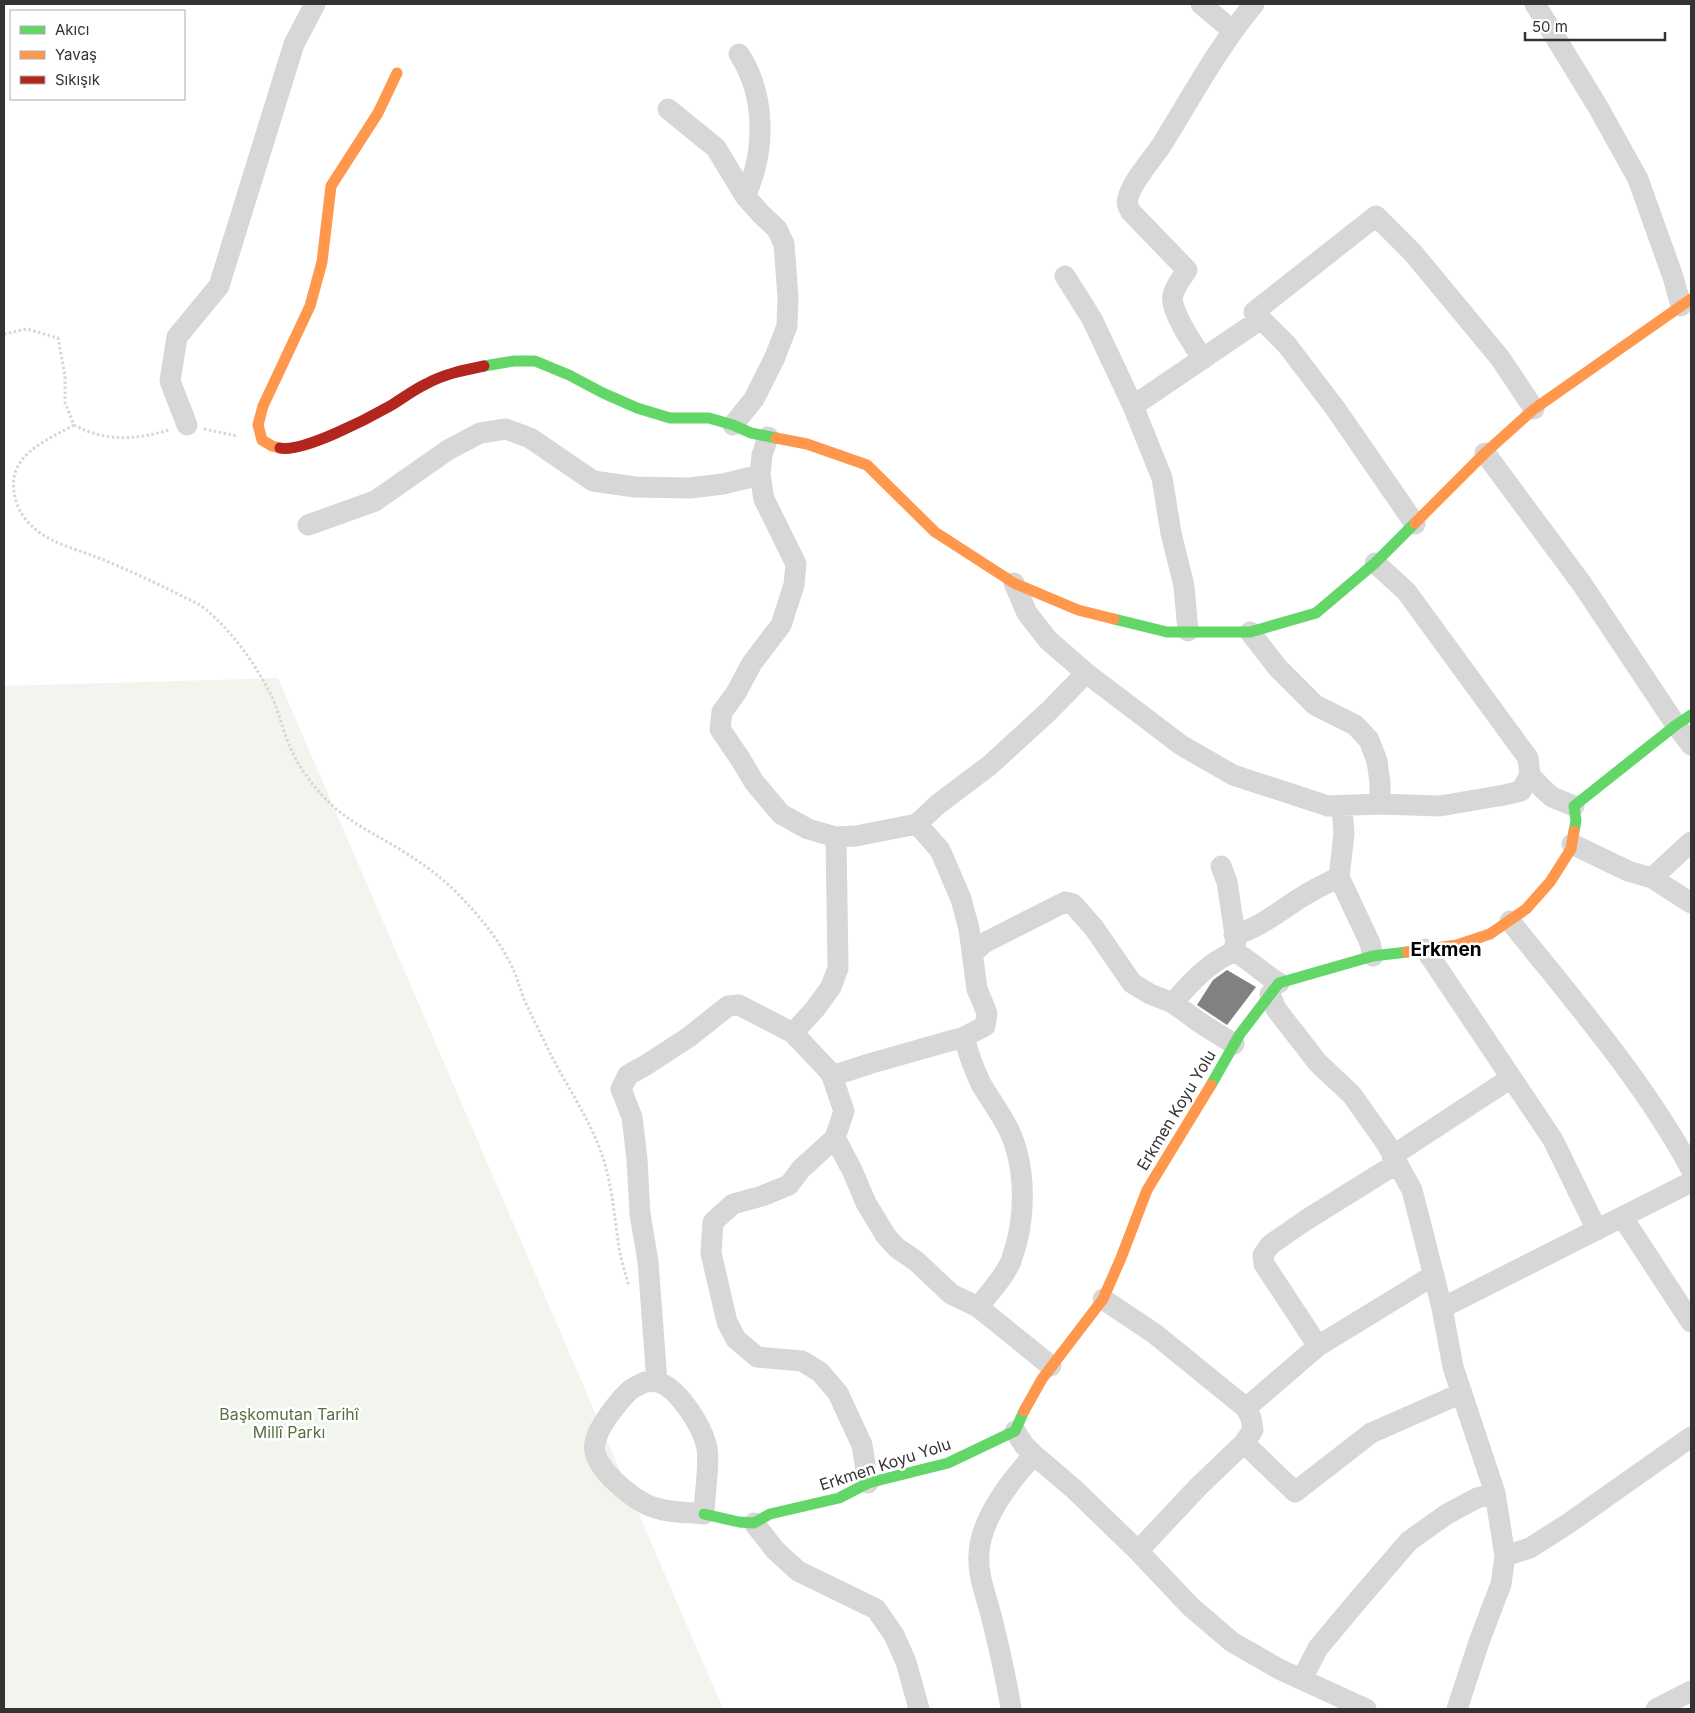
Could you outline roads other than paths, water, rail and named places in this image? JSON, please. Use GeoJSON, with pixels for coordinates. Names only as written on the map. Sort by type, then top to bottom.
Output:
{"type":"FeatureCollection","features":[{"type":"Feature","properties":{"kind":"street"},"geometry":{"type":"LineString","coordinates":[[187,425],[170,381],[177,337],[220,286],[294,44],[315,4]]}},
{"type":"Feature","properties":{"kind":"street"},"geometry":{"type":"LineString","coordinates":[[1201,4],[1233,31]]}},
{"type":"Feature","properties":{"kind":"street"},"geometry":{"type":"LineString","coordinates":[[1203,359],[1184,327],[1172,301],[1172,295],[1187,270],[1131,212],[1127,206],[1127,199],[1130,190],[1233,31],[1254,4]]}},
{"type":"Feature","properties":{"kind":"street"},"geometry":{"type":"LineString","coordinates":[[397,73],[378,112],[331,186],[322,262],[310,306],[263,406],[258,425],[262,440],[272,446],[285,448],[301,447],[322,439],[388,406],[424,384],[454,372],[514,361],[535,361],[569,375],[637,408],[662,416],[670,418],[709,418],[751,433],[807,444],[867,465],[934,532],[1014,583],[1078,610],[1167,632],[1250,632],[1316,613],[1375,563],[1484,454],[1534,409],[1686,306],[1673,277],[1638,179],[1542,6]]}},
{"type":"Feature","properties":{"kind":"street"},"geometry":{"type":"LineString","coordinates":[[739,54],[748,67],[755,91],[760,127],[760,146],[753,180],[745,196]]}},
{"type":"Feature","properties":{"kind":"street"},"geometry":{"type":"LineString","coordinates":[[668,109],[716,148],[745,196],[777,228],[784,244],[788,297],[787,326],[775,357],[754,399],[733,425]]}},
{"type":"Feature","properties":{"kind":"street"},"geometry":{"type":"LineString","coordinates":[[1415,524],[1335,408],[1287,345],[1254,312],[1376,216],[1413,253],[1494,350],[1534,409]]}},
{"type":"Feature","properties":{"kind":"street"},"geometry":{"type":"LineString","coordinates":[[1065,276],[1092,319],[1134,406],[1162,478],[1171,534],[1184,586],[1188,631]]}},
{"type":"Feature","properties":{"kind":"street"},"geometry":{"type":"LineString","coordinates":[[1134,406],[1261,320]]}},
{"type":"Feature","properties":{"kind":"street"},"geometry":{"type":"LineString","coordinates":[[308,525],[375,501],[448,450],[480,433],[506,430],[530,438],[593,481],[635,487],[690,488],[723,484],[760,475]]}},
{"type":"Feature","properties":{"kind":"street"},"geometry":{"type":"LineString","coordinates":[[768,437],[762,455],[760,475],[764,499],[796,564],[794,585],[781,626],[752,662],[736,693],[722,712],[720,728],[754,782],[781,814],[808,829],[836,837],[856,836],[917,824],[936,805],[990,765],[1049,711],[1086,673]]}},
{"type":"Feature","properties":{"kind":"street"},"geometry":{"type":"LineString","coordinates":[[1484,454],[1684,720],[1691,745]]}},
{"type":"Feature","properties":{"kind":"street"},"geometry":{"type":"LineString","coordinates":[[1014,583],[1027,613],[1048,640],[1086,673],[1181,744],[1234,775],[1328,806],[1342,807],[1380,804],[1440,806],[1521,791],[1530,775],[1528,758],[1406,591],[1375,563]]}},
{"type":"Feature","properties":{"kind":"street"},"geometry":{"type":"LineString","coordinates":[[1250,632],[1278,668],[1315,705],[1355,725],[1369,740],[1377,761],[1380,782],[1380,804]]}},
{"type":"Feature","properties":{"kind":"street"},"geometry":{"type":"LineString","coordinates":[[1574,806],[1684,720]]}},
{"type":"Feature","properties":{"kind":"street"},"geometry":{"type":"LineString","coordinates":[[1530,775],[1552,797],[1574,806]]}},
{"type":"Feature","properties":{"kind":"street"},"geometry":{"type":"LineString","coordinates":[[1275,989],[1374,956],[1457,945],[1490,934],[1526,910],[1550,882],[1571,849],[1576,820],[1574,806]]}},
{"type":"Feature","properties":{"kind":"street"},"geometry":{"type":"LineString","coordinates":[[1342,807],[1344,834],[1339,877],[1370,943],[1374,956]]}},
{"type":"Feature","properties":{"kind":"street"},"geometry":{"type":"LineString","coordinates":[[832,1076],[964,1037],[985,1026],[987,1013],[977,989],[969,928],[961,899],[940,850],[917,824]]}},
{"type":"Feature","properties":{"kind":"street"},"geometry":{"type":"LineString","coordinates":[[793,1033],[815,1009],[831,987],[838,968],[836,837]]}},
{"type":"Feature","properties":{"kind":"street"},"geometry":{"type":"LineString","coordinates":[[1652,878],[1691,842]]}},
{"type":"Feature","properties":{"kind":"street"},"geometry":{"type":"LineString","coordinates":[[1572,844],[1628,871],[1652,878],[1691,903]]}},
{"type":"Feature","properties":{"kind":"street"},"geometry":{"type":"LineString","coordinates":[[1221,866],[1227,882],[1234,943],[1241,955],[1266,976],[1275,989],[1276,1009],[1318,1063],[1352,1095],[1386,1143],[1412,1190],[1442,1308],[1453,1367],[1495,1493],[1505,1556],[1502,1584],[1457,1709]]}},
{"type":"Feature","properties":{"kind":"street"},"geometry":{"type":"LineString","coordinates":[[1173,1003],[1244,932],[1339,877]]}},
{"type":"Feature","properties":{"kind":"street"},"geometry":{"type":"LineString","coordinates":[[972,953],[984,943],[1065,902],[1073,904],[1094,928],[1132,983],[1150,994],[1173,1003],[1234,1044]]}},
{"type":"Feature","properties":{"kind":"street"},"geometry":{"type":"LineString","coordinates":[[1510,921],[1624,1067],[1674,1137],[1691,1169]]}},
{"type":"Feature","properties":{"kind":"street"},"geometry":{"type":"LineString","coordinates":[[1424,949],[1553,1140],[1596,1230]]}},
{"type":"Feature","properties":{"kind":"street","name":"Erkmen Koyu Yolu"},"geometry":{"type":"LineString","coordinates":[[754,1523],[770,1514],[839,1498],[868,1483],[948,1463],[1015,1431],[1051,1366],[1103,1299],[1147,1190],[1206,1094],[1234,1044],[1275,989]]}},
{"type":"Feature","properties":{"kind":"street"},"geometry":{"type":"LineString","coordinates":[[657,1382],[648,1261],[640,1214],[637,1159],[632,1117],[621,1089],[628,1075],[689,1037],[728,1006],[738,1005],[793,1033],[832,1076],[844,1111],[835,1138],[801,1169],[789,1185],[762,1196],[733,1204],[713,1222],[711,1253],[727,1322],[736,1339],[758,1357],[802,1362],[820,1372],[838,1393],[862,1445],[868,1483]]}},
{"type":"Feature","properties":{"kind":"street"},"geometry":{"type":"LineString","coordinates":[[964,1037],[981,1083],[1008,1130],[1018,1155],[1022,1193],[1019,1232],[1011,1261],[1004,1274],[978,1307]]}},
{"type":"Feature","properties":{"kind":"street"},"geometry":{"type":"LineString","coordinates":[[1318,1346],[1264,1264],[1263,1255],[1270,1245],[1511,1078]]}},
{"type":"Feature","properties":{"kind":"street"},"geometry":{"type":"LineString","coordinates":[[835,1138],[852,1170],[866,1203],[886,1236],[897,1248],[916,1261],[951,1294],[978,1307],[1051,1366]]}},
{"type":"Feature","properties":{"kind":"street"},"geometry":{"type":"LineString","coordinates":[[1442,1308],[1691,1182]]}},
{"type":"Feature","properties":{"kind":"street"},"geometry":{"type":"LineString","coordinates":[[1623,1218],[1691,1322]]}},
{"type":"Feature","properties":{"kind":"street"},"geometry":{"type":"LineString","coordinates":[[1246,1408],[1318,1346],[1434,1275]]}},
{"type":"Feature","properties":{"kind":"street"},"geometry":{"type":"LineString","coordinates":[[1103,1299],[1155,1334],[1246,1408],[1251,1418],[1253,1430],[1244,1444],[1198,1487],[1138,1551]]}},
{"type":"Feature","properties":{"kind":"street"},"geometry":{"type":"LineString","coordinates":[[704,1514],[707,1445],[694,1418],[682,1401],[670,1389],[657,1382],[645,1382],[630,1390],[605,1419],[594,1444],[599,1464],[620,1486],[650,1506],[670,1511],[704,1514],[739,1522],[754,1523],[775,1550],[798,1571],[876,1609],[894,1635],[906,1662],[919,1709]]}},
{"type":"Feature","properties":{"kind":"street"},"geometry":{"type":"LineString","coordinates":[[1244,1444],[1295,1492],[1371,1433],[1462,1393]]}},
{"type":"Feature","properties":{"kind":"street"},"geometry":{"type":"LineString","coordinates":[[1015,1431],[1024,1445],[1034,1455],[1074,1489],[1138,1551],[1191,1607],[1232,1642],[1279,1669],[1366,1709]]}},
{"type":"Feature","properties":{"kind":"street"},"geometry":{"type":"LineString","coordinates":[[1505,1556],[1530,1548],[1569,1523],[1691,1437]]}},
{"type":"Feature","properties":{"kind":"street"},"geometry":{"type":"LineString","coordinates":[[1011,1709],[993,1622],[981,1579],[979,1553],[985,1525],[1009,1485],[1034,1455]]}},
{"type":"Feature","properties":{"kind":"street"},"geometry":{"type":"LineString","coordinates":[[1302,1679],[1318,1648],[1409,1540],[1447,1514],[1478,1498],[1495,1493]]}},
{"type":"Feature","properties":{"kind":"street"},"geometry":{"type":"LineString","coordinates":[[1656,1709],[1691,1691]]}},
{"type":"Feature","properties":{"kind":"district","name":"Erkmen"},"geometry":{"type":"Point","coordinates":[1446,949]}},
{"type":"Feature","properties":{"kind":"park label","name":"Başkomutan Tarihî Millî Parkı"},"geometry":{"type":"Point","coordinates":[289,1423]}}]}
